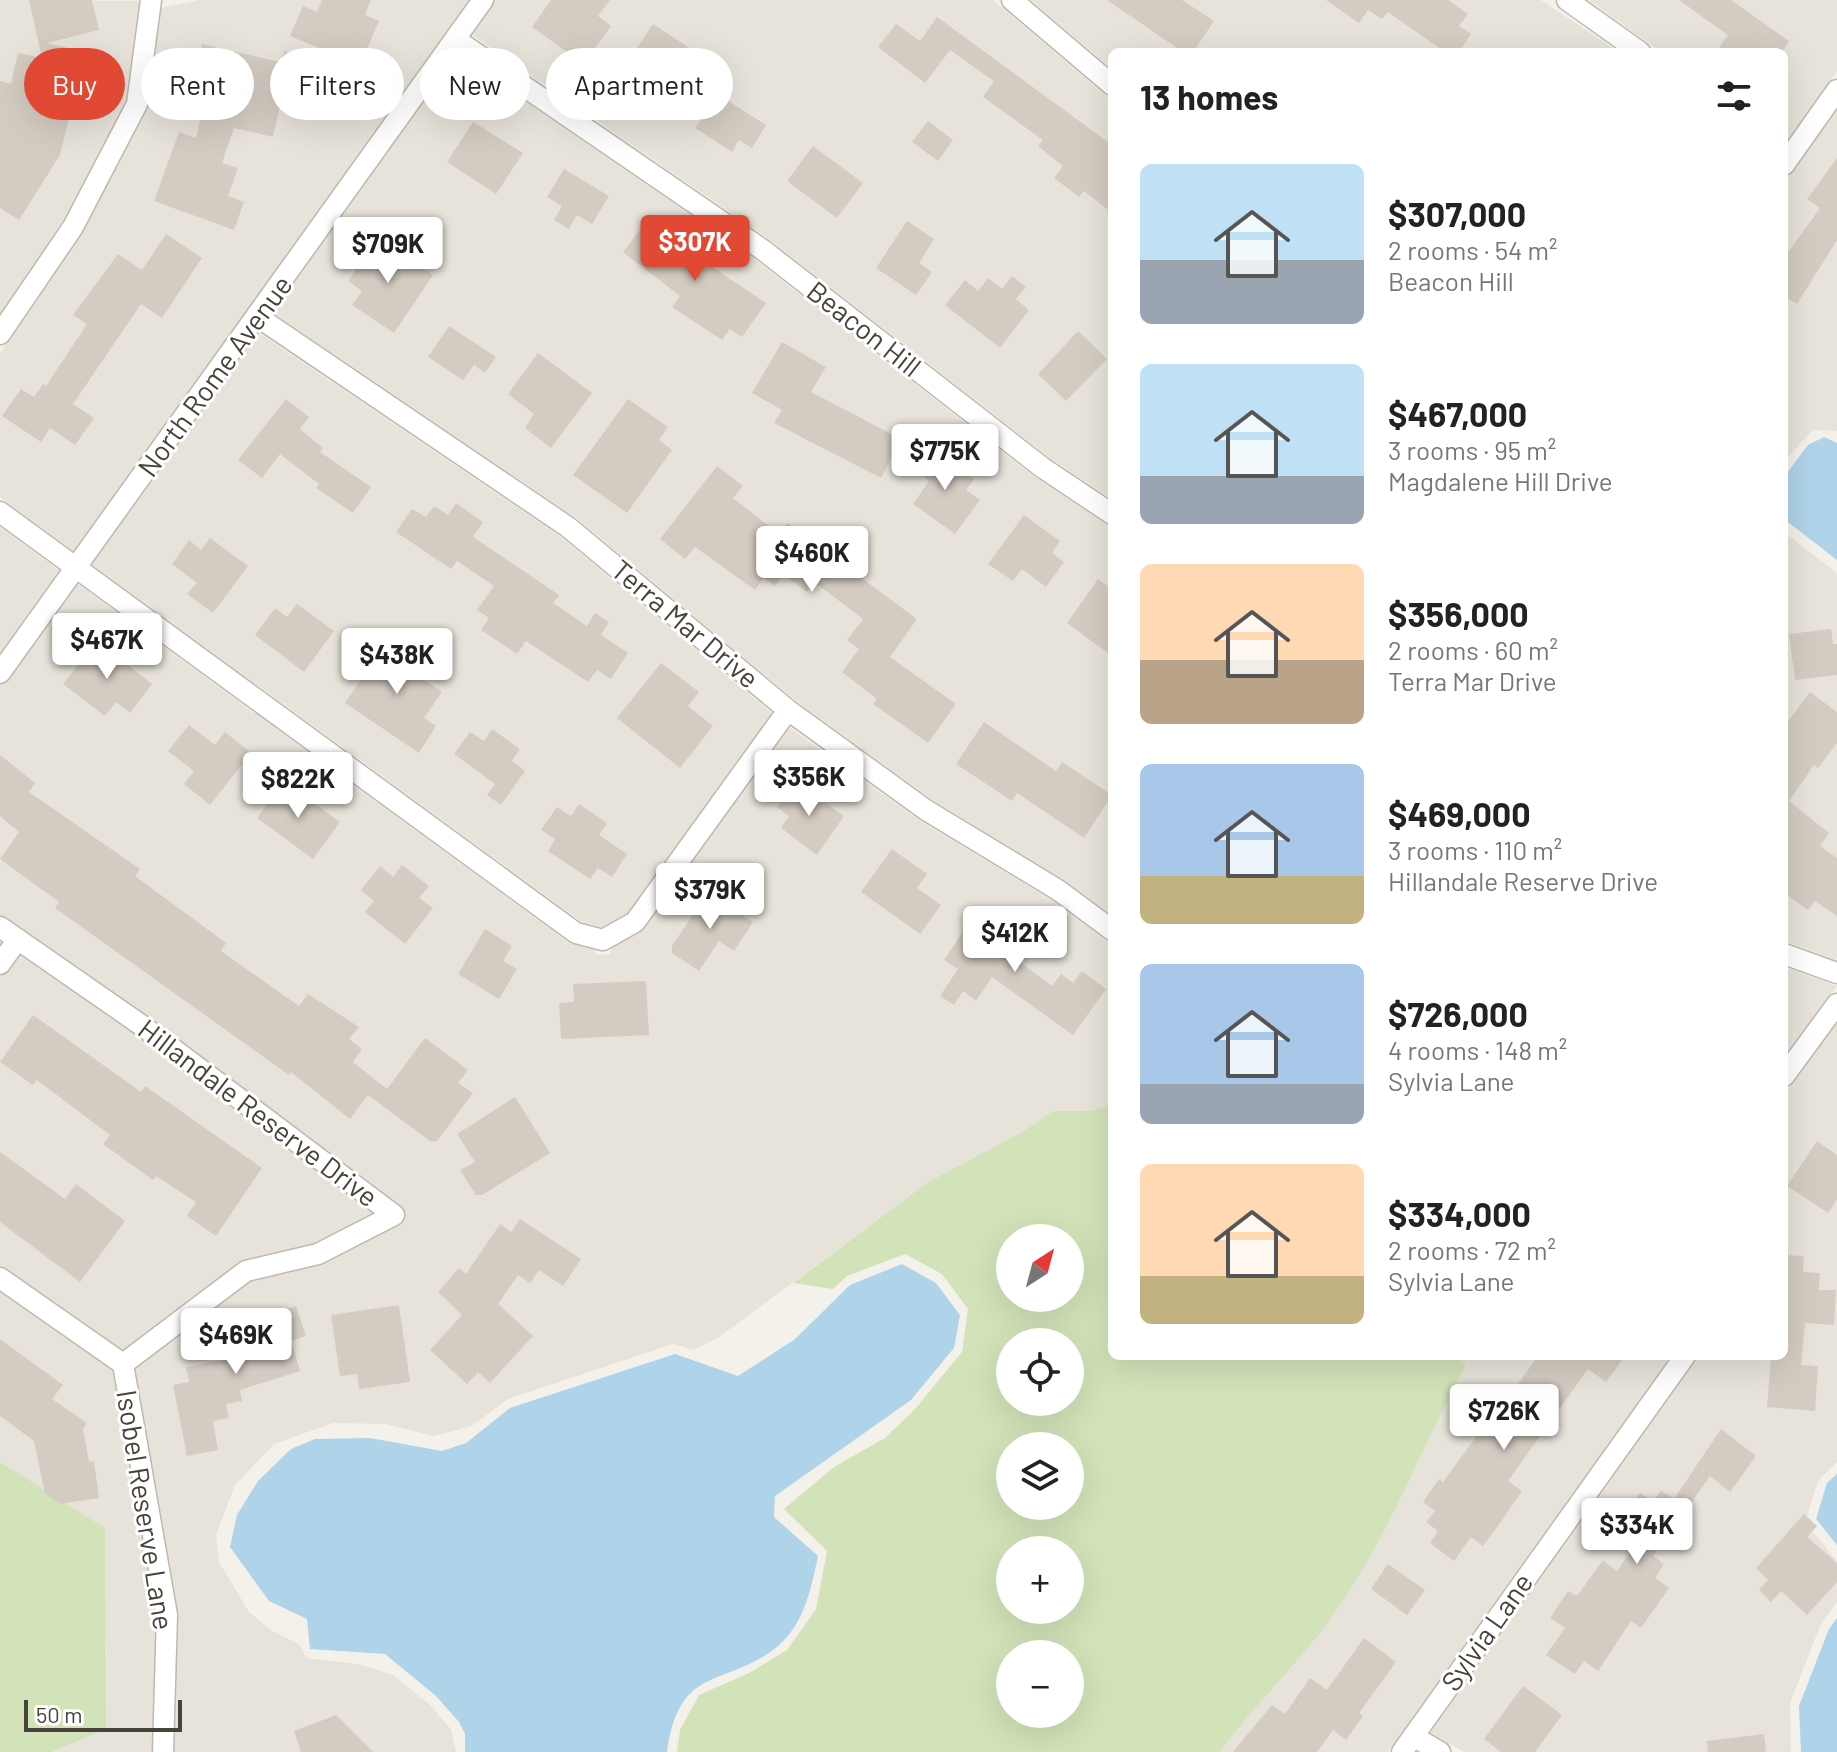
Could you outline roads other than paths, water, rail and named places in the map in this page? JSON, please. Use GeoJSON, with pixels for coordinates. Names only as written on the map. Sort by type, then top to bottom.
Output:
{"type":"FeatureCollection","features":[{"type":"Feature","properties":{"kind":"street"},"geometry":{"type":"LineString","coordinates":[[0,334],[73,227],[137,104],[151,0]]}},
{"type":"Feature","properties":{"kind":"street","name":"North Rome Avenue"},"geometry":{"type":"LineString","coordinates":[[0,673],[483,0]]}},
{"type":"Feature","properties":{"kind":"street"},"geometry":{"type":"LineString","coordinates":[[1012,0],[1108,82]]}},
{"type":"Feature","properties":{"kind":"street"},"geometry":{"type":"LineString","coordinates":[[1567,0],[1634,48]]}},
{"type":"Feature","properties":{"kind":"street","name":"Beacon Hill"},"geometry":{"type":"LineString","coordinates":[[455,39],[763,250],[1043,468],[1108,511]]}},
{"type":"Feature","properties":{"kind":"street"},"geometry":{"type":"LineString","coordinates":[[1788,156],[1837,90]]}},
{"type":"Feature","properties":{"kind":"street","name":"Terra Mar Drive"},"geometry":{"type":"LineString","coordinates":[[258,317],[568,527],[788,710],[926,810],[1058,890],[1108,927]]}},
{"type":"Feature","properties":{"kind":"street"},"geometry":{"type":"LineString","coordinates":[[0,512],[576,933],[603,940],[635,922],[788,710]]}},
{"type":"Feature","properties":{"kind":"street","name":"Hillandale Reserve Drive"},"geometry":{"type":"LineString","coordinates":[[0,927],[228,1088],[394,1215],[318,1254],[246,1271],[123,1364]]}},
{"type":"Feature","properties":{"kind":"street"},"geometry":{"type":"LineString","coordinates":[[0,964],[18,939]]}},
{"type":"Feature","properties":{"kind":"street"},"geometry":{"type":"LineString","coordinates":[[1788,955],[1837,973]]}},
{"type":"Feature","properties":{"kind":"street"},"geometry":{"type":"LineString","coordinates":[[1788,1071],[1837,1004]]}},
{"type":"Feature","properties":{"kind":"street"},"geometry":{"type":"LineString","coordinates":[[0,1278],[123,1364]]}},
{"type":"Feature","properties":{"kind":"street","name":"Sylvia Lane"},"geometry":{"type":"LineString","coordinates":[[1408,1744],[1682,1360]]}},
{"type":"Feature","properties":{"kind":"street","name":"Isobel Reserve Lane"},"geometry":{"type":"LineString","coordinates":[[123,1364],[167,1615],[163,1752]]}},
{"type":"Feature","properties":{"kind":"street"},"geometry":{"type":"LineString","coordinates":[[1408,1744],[1440,1752]]}},
{"type":"Feature","properties":{"kind":"water"},"geometry":{"type":"Polygon","coordinates":[[[1824,437],[1837,443],[1837,560],[1788,522],[1788,472],[1808,445],[1824,437]]]}},
{"type":"Feature","properties":{"kind":"water"},"geometry":{"type":"Polygon","coordinates":[[[902,1264],[936,1283],[960,1315],[954,1348],[911,1400],[775,1496],[774,1517],[818,1556],[801,1615],[788,1636],[760,1659],[694,1690],[673,1723],[667,1752],[465,1752],[465,1734],[459,1722],[436,1696],[385,1654],[310,1649],[307,1619],[269,1601],[230,1547],[237,1515],[258,1481],[291,1449],[315,1439],[370,1438],[442,1451],[466,1443],[510,1408],[675,1354],[738,1376],[794,1340],[850,1285],[902,1264]]]}},
{"type":"Feature","properties":{"kind":"water"},"geometry":{"type":"Polygon","coordinates":[[[1837,1474],[1837,1545],[1816,1519],[1827,1483],[1837,1474]]]}},
{"type":"Feature","properties":{"kind":"water"},"geometry":{"type":"Polygon","coordinates":[[[1837,1618],[1837,1752],[1801,1752],[1799,1706],[1829,1629],[1837,1618]]]}}]}
